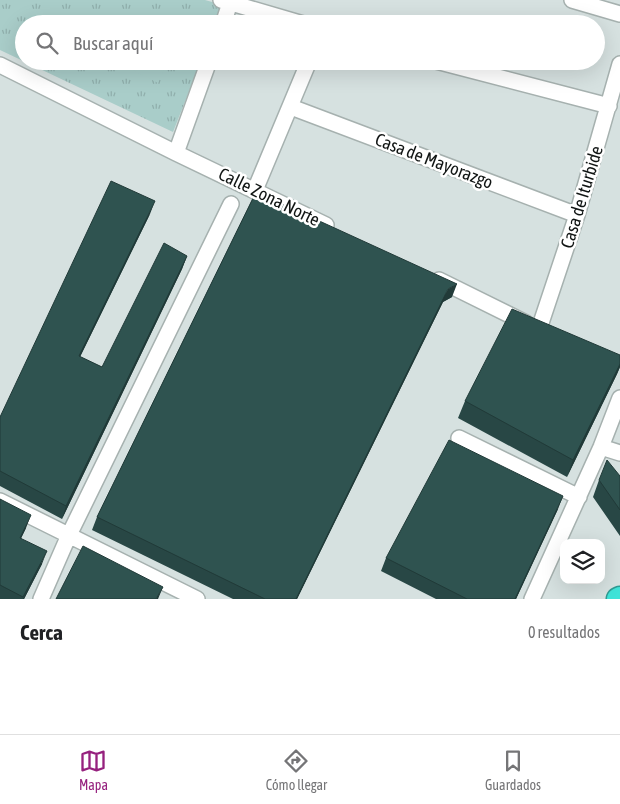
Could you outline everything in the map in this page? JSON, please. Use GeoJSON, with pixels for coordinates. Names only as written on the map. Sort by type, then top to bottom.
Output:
{"type":"FeatureCollection","features":[{"type":"Feature","properties":{"kind":"street"},"geometry":{"type":"LineString","coordinates":[[572,0],[620,14]]}},
{"type":"Feature","properties":{"kind":"street"},"geometry":{"type":"LineString","coordinates":[[225,15],[227,1],[273,15]]}},
{"type":"Feature","properties":{"kind":"street","name":"Casa de Iturbide"},"geometry":{"type":"LineString","coordinates":[[424,272],[544,331],[620,64]]}},
{"type":"Feature","properties":{"kind":"street","name":"Calle Zona Norte"},"geometry":{"type":"LineString","coordinates":[[0,65],[176,153],[344,233]]}},
{"type":"Feature","properties":{"kind":"street"},"geometry":{"type":"LineString","coordinates":[[176,153],[206,70]]}},
{"type":"Feature","properties":{"kind":"street"},"geometry":{"type":"LineString","coordinates":[[255,190],[305,70]]}},
{"type":"Feature","properties":{"kind":"street"},"geometry":{"type":"LineString","coordinates":[[471,70],[609,106]]}},
{"type":"Feature","properties":{"kind":"street","name":"Casa de Mayorazgo"},"geometry":{"type":"LineString","coordinates":[[291,106],[578,215]]}},
{"type":"Feature","properties":{"kind":"street"},"geometry":{"type":"LineString","coordinates":[[41,599],[70,535],[231,204]]}},
{"type":"Feature","properties":{"kind":"street"},"geometry":{"type":"LineString","coordinates":[[532,599],[598,454],[620,398]]}},
{"type":"Feature","properties":{"kind":"street"},"geometry":{"type":"LineString","coordinates":[[459,438],[579,497]]}},
{"type":"Feature","properties":{"kind":"street"},"geometry":{"type":"LineString","coordinates":[[598,454],[620,453]]}},
{"type":"Feature","properties":{"kind":"street"},"geometry":{"type":"LineString","coordinates":[[598,454],[605,474]]}},
{"type":"Feature","properties":{"kind":"street"},"geometry":{"type":"LineString","coordinates":[[0,500],[197,599]]}},
{"type":"Feature","properties":{"kind":"green space"},"geometry":{"type":"Polygon","coordinates":[[[0,0],[205,0],[223,5],[219,15],[15,15],[15,57],[0,50],[0,0]]]}},
{"type":"Feature","properties":{"kind":"green space"},"geometry":{"type":"Polygon","coordinates":[[[42,70],[197,70],[173,132],[42,70]]]}},
{"type":"Feature","properties":{"kind":"green space"},"geometry":{"type":"Polygon","coordinates":[[[133,70],[164,70],[158,83],[133,70]]]}},
{"type":"Feature","properties":{"kind":"building"},"geometry":{"type":"Polygon","coordinates":[[[111,181],[155,201],[79,356],[102,367],[164,243],[187,256],[66,506],[0,471],[0,417],[111,181]]]}},
{"type":"Feature","properties":{"kind":"building"},"geometry":{"type":"Polygon","coordinates":[[[256,192],[457,284],[448,289],[296,599],[265,599],[97,517],[256,192]]]}},
{"type":"Feature","properties":{"kind":"building"},"geometry":{"type":"Polygon","coordinates":[[[512,309],[620,355],[620,364],[573,460],[465,401],[512,309]]]}},
{"type":"Feature","properties":{"kind":"building"},"geometry":{"type":"Polygon","coordinates":[[[449,440],[563,496],[515,599],[467,599],[386,558],[449,440]]]}},
{"type":"Feature","properties":{"kind":"building"},"geometry":{"type":"Polygon","coordinates":[[[607,460],[620,476],[620,510],[599,480],[607,460]]]}},
{"type":"Feature","properties":{"kind":"building"},"geometry":{"type":"Polygon","coordinates":[[[0,499],[31,515],[20,538],[47,551],[23,597],[0,585],[0,499]]]}},
{"type":"Feature","properties":{"kind":"building"},"geometry":{"type":"Polygon","coordinates":[[[83,546],[163,587],[156,599],[56,599],[83,546]]]}}]}
